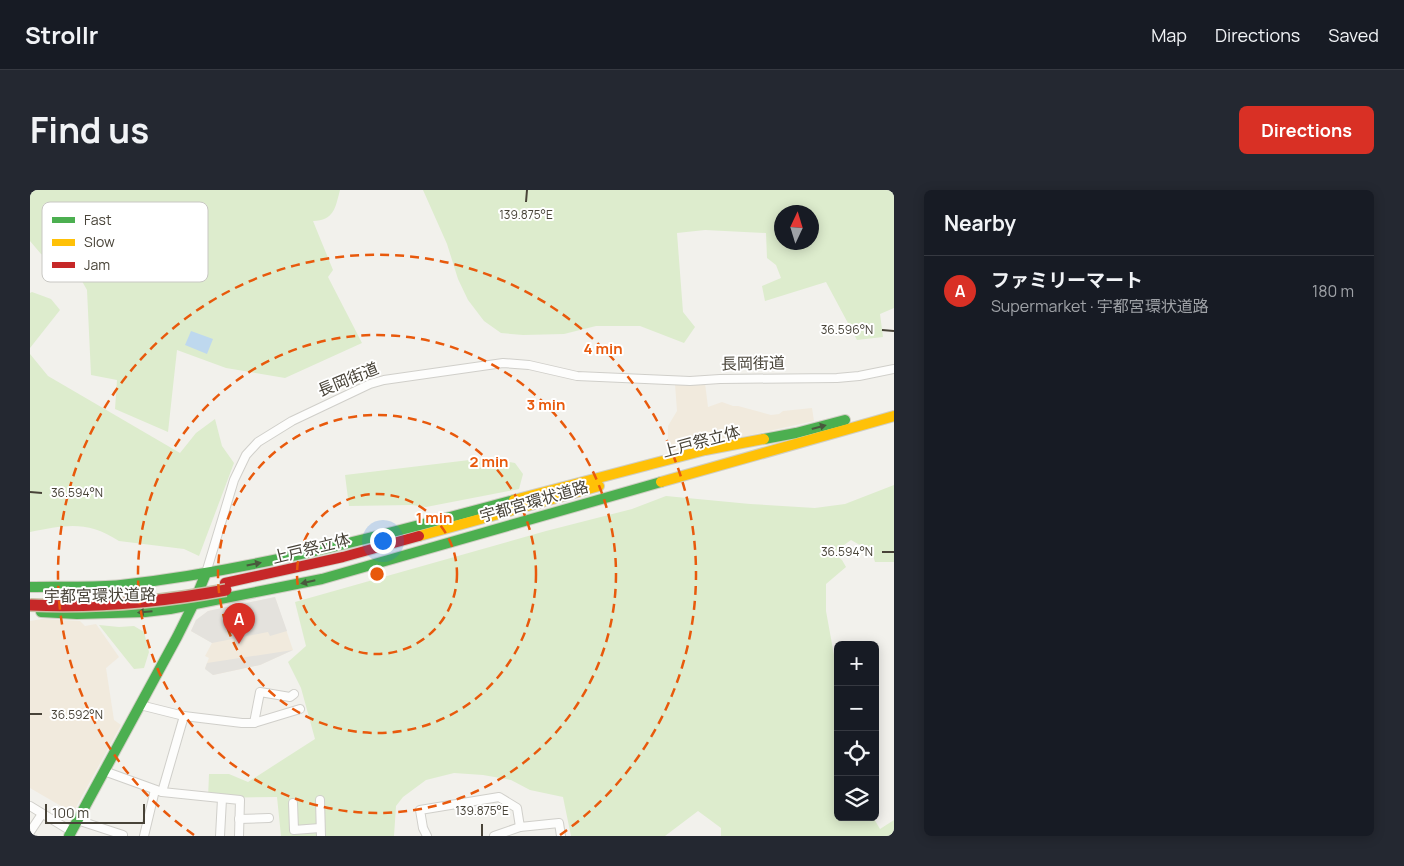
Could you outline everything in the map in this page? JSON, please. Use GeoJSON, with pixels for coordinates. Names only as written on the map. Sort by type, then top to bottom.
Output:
{"type":"FeatureCollection","features":[{"type":"Feature","properties":{"kind":"main road","name":"宇都宮環状道路"},"geometry":{"type":"LineString","coordinates":[[30,612],[114,614],[170,609],[266,592],[322,579],[795,439],[894,406]]}},
{"type":"Feature","properties":{"kind":"main road","name":"宇都宮環状道路"},"geometry":{"type":"LineString","coordinates":[[30,587],[95,587],[206,573],[271,561],[364,540],[601,476],[706,450],[795,439],[894,416]]}},
{"type":"Feature","properties":{"kind":"main road","name":"上戸祭立体"},"geometry":{"type":"LineString","coordinates":[[30,605],[116,605],[186,597],[226,586],[370,557],[795,439]]}},
{"type":"Feature","properties":{"kind":"main road","name":"長岡街道"},"geometry":{"type":"LineString","coordinates":[[70,833],[193,605],[206,573]]}},
{"type":"Feature","properties":{"kind":"main road","name":"上戸祭立体"},"geometry":{"type":"LineString","coordinates":[[30,598],[82,600],[119,598],[226,586]]}},
{"type":"Feature","properties":{"kind":"street","name":"長岡街道"},"geometry":{"type":"LineString","coordinates":[[206,573],[234,480],[246,455],[258,442],[292,421],[370,384],[384,380],[503,363],[529,365],[577,376],[690,381],[837,378],[894,369]]}},
{"type":"Feature","properties":{"kind":"street"},"geometry":{"type":"LineString","coordinates":[[254,723],[260,692],[290,696],[294,694]]}},
{"type":"Feature","properties":{"kind":"street"},"geometry":{"type":"LineString","coordinates":[[140,705],[184,716],[254,723],[300,709]]}},
{"type":"Feature","properties":{"kind":"street"},"geometry":{"type":"LineString","coordinates":[[144,836],[184,716]]}},
{"type":"Feature","properties":{"kind":"street"},"geometry":{"type":"LineString","coordinates":[[104,771],[158,791],[240,800],[239,836]]}},
{"type":"Feature","properties":{"kind":"street"},"geometry":{"type":"LineString","coordinates":[[426,836],[422,828],[420,810],[499,797],[517,808],[520,828]]}},
{"type":"Feature","properties":{"kind":"street"},"geometry":{"type":"LineString","coordinates":[[220,836],[222,799]]}},
{"type":"Feature","properties":{"kind":"street"},"geometry":{"type":"LineString","coordinates":[[293,803],[294,830],[321,832],[320,800]]}},
{"type":"Feature","properties":{"kind":"street"},"geometry":{"type":"LineString","coordinates":[[30,806],[70,833]]}},
{"type":"Feature","properties":{"kind":"street"},"geometry":{"type":"LineString","coordinates":[[30,832],[42,814]]}},
{"type":"Feature","properties":{"kind":"street"},"geometry":{"type":"LineString","coordinates":[[239,819],[269,818]]}},
{"type":"Feature","properties":{"kind":"street"},"geometry":{"type":"LineString","coordinates":[[77,820],[124,835]]}},
{"type":"Feature","properties":{"kind":"street"},"geometry":{"type":"LineString","coordinates":[[494,836],[520,828],[559,823],[561,836]]}},
{"type":"Feature","properties":{"kind":"shaded area"},"geometry":{"type":"Polygon","coordinates":[[[705,383],[708,407],[722,402],[771,415],[779,414],[783,411],[812,408],[814,421],[668,453],[668,426],[677,411],[675,384],[705,383]]]}},
{"type":"Feature","properties":{"kind":"shaded area"},"geometry":{"type":"Polygon","coordinates":[[[275,597],[293,650],[260,665],[213,675],[205,668],[209,658],[205,656],[212,643],[191,631],[196,620],[208,611],[275,597]]]}},
{"type":"Feature","properties":{"kind":"shaded area"},"geometry":{"type":"Polygon","coordinates":[[[275,597],[287,631],[270,636],[268,632],[212,643],[191,631],[196,620],[208,611],[275,597]]]}},
{"type":"Feature","properties":{"kind":"shaded area"},"geometry":{"type":"Polygon","coordinates":[[[42,619],[80,621],[85,626],[96,624],[119,657],[106,668],[114,720],[121,725],[73,813],[30,788],[30,621],[42,619]]]}},
{"type":"Feature","properties":{"kind":"shaded area"},"geometry":{"type":"Polygon","coordinates":[[[293,650],[260,665],[213,675],[205,669],[207,663],[293,650]]]}},
{"type":"Feature","properties":{"kind":"green space"},"geometry":{"type":"Polygon","coordinates":[[[30,190],[340,190],[335,208],[329,216],[313,221],[333,270],[328,277],[362,343],[285,378],[226,368],[177,350],[168,432],[115,409],[117,380],[91,375],[87,290],[82,282],[208,282],[208,202],[42,202],[42,254],[30,241],[30,190]]]}},
{"type":"Feature","properties":{"kind":"green space"},"geometry":{"type":"Polygon","coordinates":[[[423,190],[894,190],[894,308],[880,314],[883,337],[857,340],[826,282],[765,301],[762,286],[781,278],[776,265],[767,258],[766,233],[705,230],[677,233],[683,312],[695,327],[684,343],[640,326],[596,326],[564,334],[523,335],[501,333],[484,321],[468,300],[458,279],[447,244],[423,190]]]}},
{"type":"Feature","properties":{"kind":"green space"},"geometry":{"type":"Polygon","coordinates":[[[32,292],[51,299],[60,310],[30,348],[30,293],[32,292]]]}},
{"type":"Feature","properties":{"kind":"green space"},"geometry":{"type":"Polygon","coordinates":[[[30,354],[48,376],[180,453],[196,433],[215,419],[222,446],[234,463],[199,556],[184,549],[119,541],[107,534],[86,527],[65,526],[30,532],[30,354]]]}},
{"type":"Feature","properties":{"kind":"green space"},"geometry":{"type":"Polygon","coordinates":[[[486,458],[515,463],[523,474],[519,489],[426,507],[412,505],[349,506],[345,475],[486,458]]]}},
{"type":"Feature","properties":{"kind":"green space"},"geometry":{"type":"Polygon","coordinates":[[[894,485],[894,562],[875,562],[872,552],[851,540],[833,553],[842,560],[846,567],[826,584],[826,611],[834,655],[834,821],[875,821],[880,829],[894,820],[894,836],[721,836],[721,828],[698,811],[665,836],[571,836],[563,797],[530,790],[511,780],[483,775],[454,773],[426,780],[403,797],[396,806],[394,836],[281,836],[277,797],[208,798],[209,774],[229,774],[248,782],[315,739],[301,688],[288,662],[306,646],[295,602],[546,531],[632,509],[666,496],[815,508],[845,504],[894,485]]]}},
{"type":"Feature","properties":{"kind":"green space"},"geometry":{"type":"Polygon","coordinates":[[[99,625],[134,626],[144,632],[149,652],[144,668],[134,669],[99,625]]]}},
{"type":"Feature","properties":{"kind":"water"},"geometry":{"type":"Polygon","coordinates":[[[191,331],[213,339],[207,354],[185,345],[191,331]]]}},
{"type":"Feature","properties":{"kind":"traffic: fast"},"geometry":{"type":"LineString","coordinates":[[764,439],[845,420]]}},
{"type":"Feature","properties":{"kind":"traffic: fast"},"geometry":{"type":"LineString","coordinates":[[41,612],[77,614],[145,612],[170,609],[322,579],[661,482]]}},
{"type":"Feature","properties":{"kind":"traffic: fast"},"geometry":{"type":"LineString","coordinates":[[30,587],[121,585],[221,570],[319,550],[514,500]]}},
{"type":"Feature","properties":{"kind":"traffic: fast"},"geometry":{"type":"LineString","coordinates":[[69,836],[177,637],[206,573]]}},
{"type":"Feature","properties":{"kind":"traffic: slow"},"geometry":{"type":"LineString","coordinates":[[661,482],[894,416]]}},
{"type":"Feature","properties":{"kind":"traffic: slow"},"geometry":{"type":"LineString","coordinates":[[514,500],[705,450],[764,439]]}},
{"type":"Feature","properties":{"kind":"traffic: slow"},"geometry":{"type":"LineString","coordinates":[[419,536],[599,486]]}},
{"type":"Feature","properties":{"kind":"traffic: jam"},"geometry":{"type":"LineString","coordinates":[[225,583],[343,557],[419,536]]}},
{"type":"Feature","properties":{"kind":"traffic: jam"},"geometry":{"type":"LineString","coordinates":[[30,605],[79,606],[128,603],[226,590]]}},
{"type":"Feature","properties":{"kind":"place","name":"ファミリーマート"},"geometry":{"type":"Point","coordinates":[239,644]}}]}
